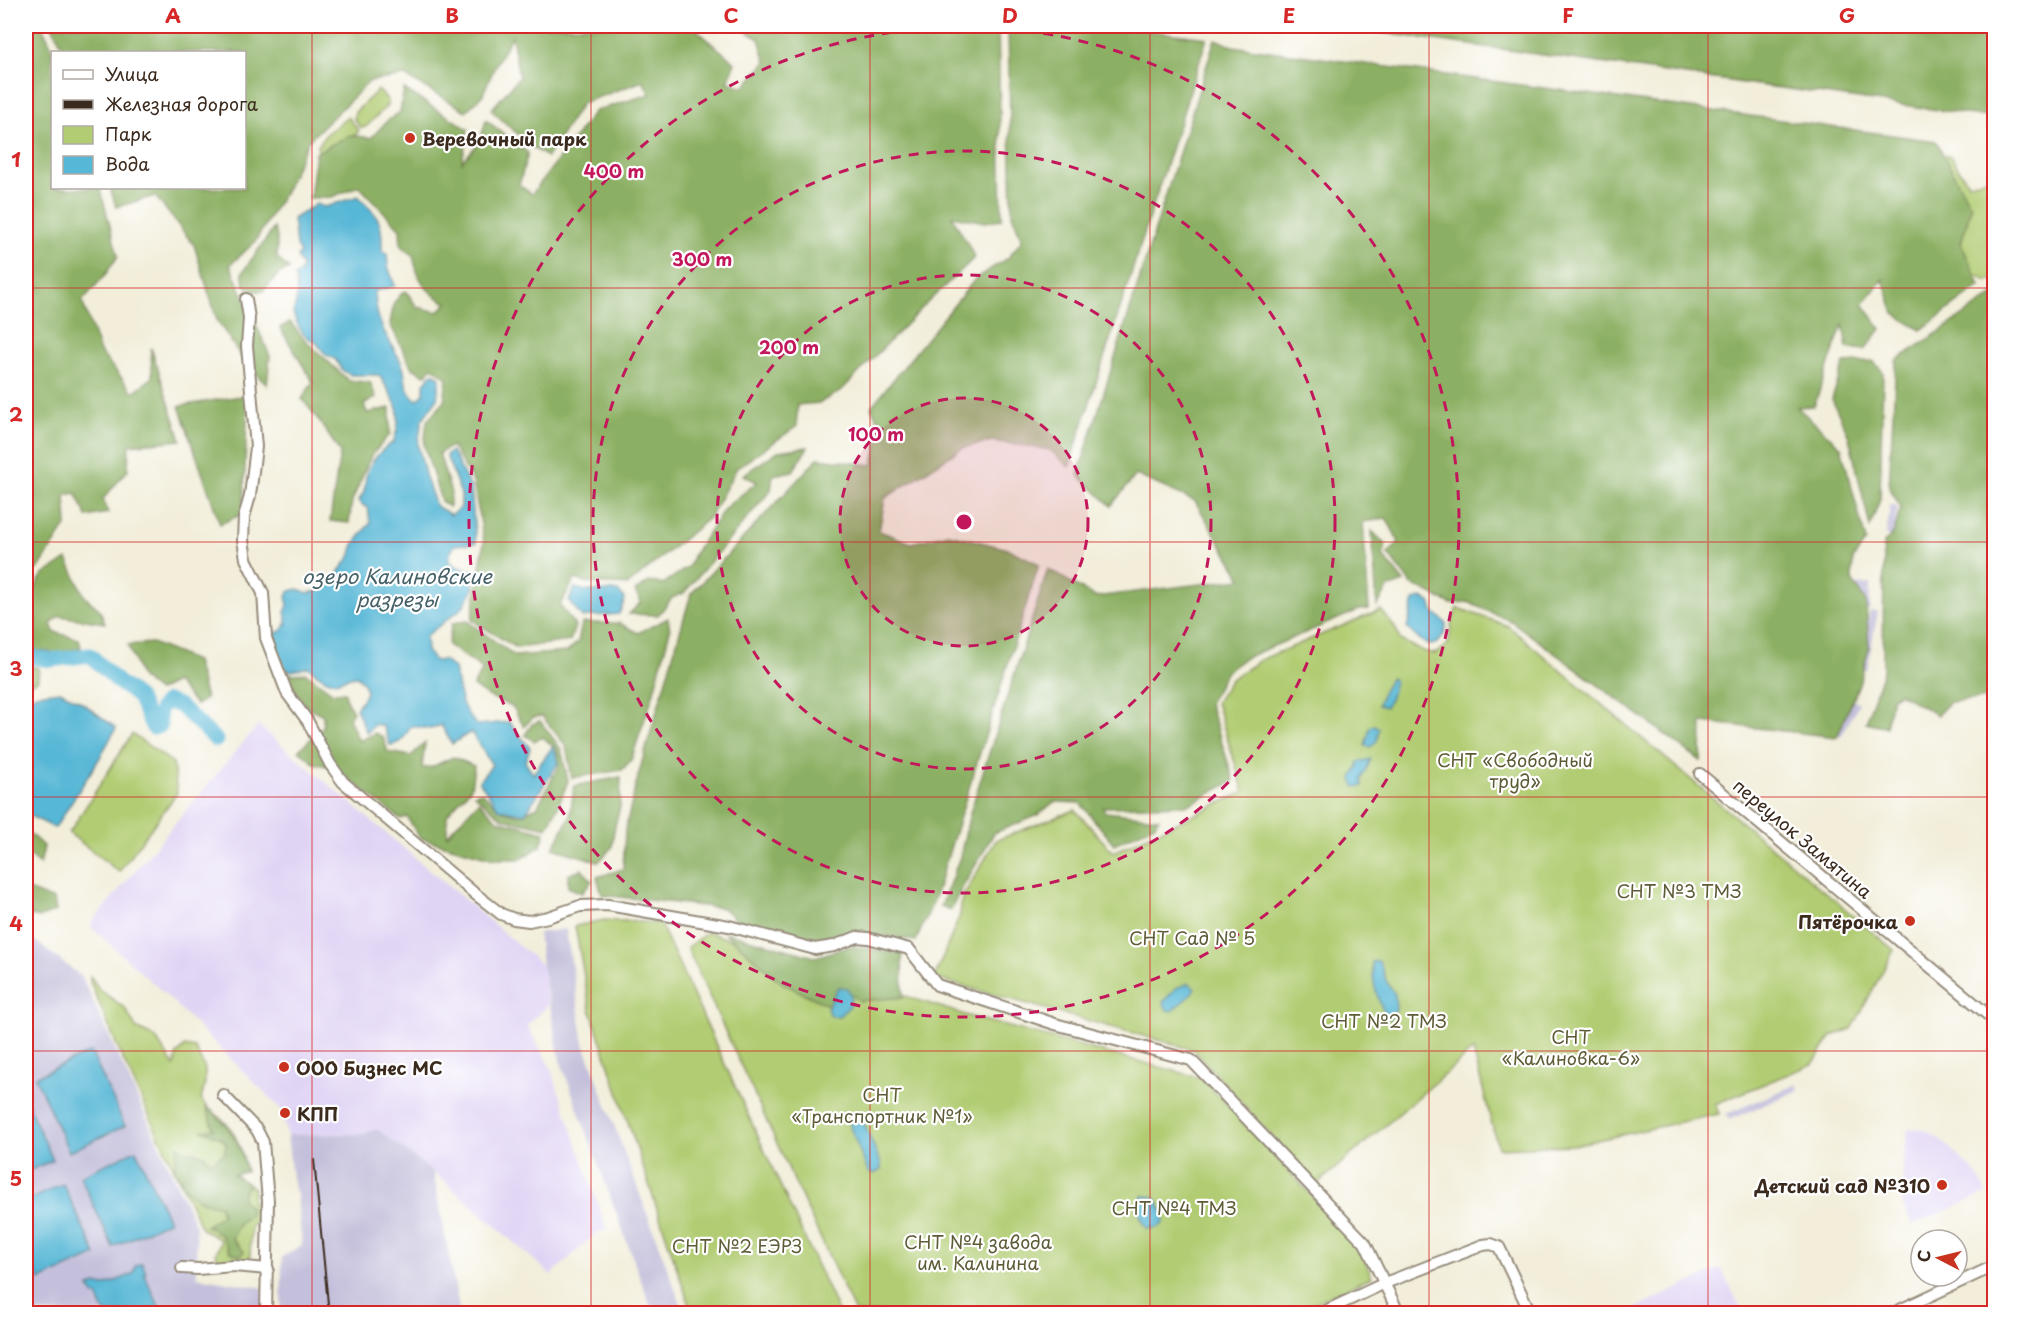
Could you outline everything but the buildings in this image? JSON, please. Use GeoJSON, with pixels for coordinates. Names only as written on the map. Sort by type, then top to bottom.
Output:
{"type":"FeatureCollection","features":[{"type":"Feature","properties":{"kind":"street"},"geometry":{"type":"LineString","coordinates":[[246,298],[256,447],[250,496],[244,518],[243,540],[246,559],[263,593],[266,638],[287,693],[307,720],[330,764],[343,782],[474,893],[501,914],[514,920],[529,921],[580,906],[608,904],[729,926],[815,950],[857,937],[868,938],[909,949],[937,985],[1055,1024],[1191,1059],[1365,1243],[1399,1314]]}},
{"type":"Feature","properties":{"kind":"street","name":"переулок Замятина"},"geometry":{"type":"LineString","coordinates":[[1701,774],[1995,1020]]}},
{"type":"Feature","properties":{"kind":"street"},"geometry":{"type":"LineString","coordinates":[[223,1095],[257,1130],[263,1142],[268,1201],[266,1314]]}},
{"type":"Feature","properties":{"kind":"street"},"geometry":{"type":"LineString","coordinates":[[1319,1314],[1385,1283],[1483,1245],[1491,1244],[1499,1247],[1531,1314]]}},
{"type":"Feature","properties":{"kind":"street"},"geometry":{"type":"LineString","coordinates":[[182,1268],[233,1266],[268,1269]]}},
{"type":"Feature","properties":{"kind":"street"},"geometry":{"type":"LineString","coordinates":[[1891,1314],[1995,1266]]}},
{"type":"Feature","properties":{"kind":"shaded area"},"geometry":{"type":"Polygon","coordinates":[[[1890,505],[1898,506],[1893,537],[1886,536],[1890,505]]]}},
{"type":"Feature","properties":{"kind":"shaded area"},"geometry":{"type":"Polygon","coordinates":[[[1870,584],[1870,609],[1862,609],[1862,592],[1853,592],[1853,585],[1870,584]]]}},
{"type":"Feature","properties":{"kind":"shaded area"},"geometry":{"type":"Polygon","coordinates":[[[1870,611],[1878,612],[1867,669],[1859,667],[1870,611]]]}},
{"type":"Feature","properties":{"kind":"shaded area"},"geometry":{"type":"Polygon","coordinates":[[[1851,698],[1859,703],[1841,737],[1832,732],[1851,698]]]}},
{"type":"Feature","properties":{"kind":"shaded area"},"geometry":{"type":"Polygon","coordinates":[[[258,725],[542,965],[549,1005],[527,1025],[550,1066],[607,1230],[596,1233],[551,1275],[433,1172],[377,1129],[363,1134],[287,1135],[281,1109],[165,994],[91,927],[92,922],[258,725]]]}},
{"type":"Feature","properties":{"kind":"shaded area"},"geometry":{"type":"Polygon","coordinates":[[[566,929],[584,1044],[684,1313],[653,1313],[560,1060],[538,933],[566,929]]]}},
{"type":"Feature","properties":{"kind":"shaded area"},"geometry":{"type":"Polygon","coordinates":[[[26,934],[82,977],[196,1226],[197,1277],[264,1288],[263,1313],[26,1313],[26,934]]]}},
{"type":"Feature","properties":{"kind":"shaded area"},"geometry":{"type":"Polygon","coordinates":[[[1797,1084],[1799,1090],[1729,1120],[1726,1114],[1797,1084]]]}},
{"type":"Feature","properties":{"kind":"shaded area","name":"Детский сад №310"},"geometry":{"type":"Polygon","coordinates":[[[1908,1128],[1924,1129],[1941,1140],[1978,1175],[1986,1194],[1912,1225],[1902,1203],[1903,1167],[1908,1128]]]}},
{"type":"Feature","properties":{"kind":"shaded area"},"geometry":{"type":"Polygon","coordinates":[[[377,1129],[433,1172],[460,1313],[281,1313],[282,1257],[302,1245],[297,1195],[292,1178],[287,1135],[363,1134],[377,1129]]]}},
{"type":"Feature","properties":{"kind":"shaded area"},"geometry":{"type":"Polygon","coordinates":[[[1721,1268],[1743,1313],[1626,1313],[1721,1268]]]}},
{"type":"Feature","properties":{"kind":"green space"},"geometry":{"type":"Polygon","coordinates":[[[26,26],[42,26],[54,51],[51,51],[51,189],[100,189],[118,256],[82,301],[100,352],[133,392],[152,378],[151,348],[181,440],[129,445],[128,470],[103,499],[108,513],[87,517],[76,493],[65,495],[67,524],[39,568],[26,575],[26,26]]]}},
{"type":"Feature","properties":{"kind":"green space"},"geometry":{"type":"Polygon","coordinates":[[[52,26],[700,26],[698,31],[735,63],[728,82],[744,87],[766,62],[759,39],[737,26],[998,26],[1002,219],[985,222],[952,216],[975,257],[840,392],[819,403],[797,405],[797,426],[737,468],[709,518],[628,585],[594,583],[575,579],[560,605],[575,626],[570,641],[516,648],[472,620],[484,541],[473,481],[452,446],[439,453],[451,493],[449,507],[441,501],[424,445],[427,421],[444,402],[447,378],[432,367],[425,375],[412,368],[390,324],[394,303],[406,291],[417,307],[438,312],[447,303],[423,284],[413,255],[401,246],[400,229],[359,186],[332,197],[310,198],[316,153],[350,135],[371,138],[387,121],[400,112],[404,89],[468,129],[462,162],[480,141],[486,120],[528,153],[519,185],[532,194],[595,111],[650,94],[643,81],[582,103],[547,157],[533,148],[491,110],[519,77],[512,36],[482,96],[466,111],[405,76],[370,81],[308,141],[287,188],[255,242],[230,265],[270,356],[267,385],[245,363],[217,320],[194,245],[155,196],[116,207],[110,189],[246,189],[246,51],[64,51],[52,26]]]}},
{"type":"Feature","properties":{"kind":"green space"},"geometry":{"type":"Polygon","coordinates":[[[1008,26],[1109,26],[1207,38],[1069,467],[1050,450],[992,441],[962,448],[885,498],[879,531],[911,543],[949,534],[1008,549],[1039,564],[934,900],[916,941],[853,931],[813,943],[736,920],[723,908],[602,895],[597,877],[623,869],[625,830],[640,769],[691,594],[818,458],[872,465],[882,428],[871,407],[976,278],[1008,258],[1022,240],[1012,214],[1008,26]]]}},
{"type":"Feature","properties":{"kind":"green space"},"geometry":{"type":"Polygon","coordinates":[[[1334,26],[1994,26],[1994,118],[1931,109],[1334,26]]]}},
{"type":"Feature","properties":{"kind":"green space"},"geometry":{"type":"Polygon","coordinates":[[[1215,39],[1232,46],[1936,141],[1971,207],[1961,243],[1980,286],[1921,330],[1894,314],[1883,279],[1863,304],[1881,329],[1865,350],[1847,348],[1843,324],[1814,406],[1797,407],[1841,447],[1866,541],[1853,559],[1852,580],[1866,602],[1869,648],[1859,684],[1837,737],[1702,722],[1701,761],[1511,621],[1467,602],[1451,604],[1411,584],[1388,554],[1399,542],[1386,518],[1363,522],[1369,609],[1359,610],[1245,658],[1226,672],[1209,703],[1234,781],[1188,805],[1103,807],[1105,812],[1159,818],[1155,825],[1114,844],[1080,803],[1054,802],[1038,815],[994,833],[951,910],[941,906],[960,857],[970,813],[1048,569],[1095,597],[1242,579],[1195,501],[1136,475],[1111,506],[1078,475],[1215,39]]]}},
{"type":"Feature","properties":{"kind":"green space"},"geometry":{"type":"Polygon","coordinates":[[[378,90],[388,100],[387,106],[367,126],[360,127],[354,119],[355,112],[378,90]]]}},
{"type":"Feature","properties":{"kind":"green space"},"geometry":{"type":"Polygon","coordinates":[[[348,117],[359,131],[348,142],[319,155],[317,147],[327,133],[348,117]]]}},
{"type":"Feature","properties":{"kind":"green space"},"geometry":{"type":"Polygon","coordinates":[[[1943,155],[1950,156],[1968,183],[1983,180],[1994,174],[1994,279],[1988,281],[1975,275],[1961,243],[1971,207],[1943,155]]]}},
{"type":"Feature","properties":{"kind":"green space"},"geometry":{"type":"Polygon","coordinates":[[[274,228],[277,237],[277,258],[289,269],[280,273],[263,291],[253,291],[244,284],[242,273],[274,228]]]}},
{"type":"Feature","properties":{"kind":"green space"},"geometry":{"type":"Polygon","coordinates":[[[1994,295],[1994,702],[1990,698],[1950,702],[1937,715],[1899,693],[1892,697],[1886,727],[1866,722],[1883,671],[1884,543],[1894,532],[1901,507],[1889,488],[1896,361],[1994,295]]]}},
{"type":"Feature","properties":{"kind":"green space"},"geometry":{"type":"Polygon","coordinates":[[[290,322],[304,339],[349,381],[370,382],[376,398],[364,404],[367,413],[390,408],[390,434],[371,456],[352,501],[349,523],[330,521],[340,452],[302,399],[313,382],[280,328],[290,322]]]}},
{"type":"Feature","properties":{"kind":"green space"},"geometry":{"type":"Polygon","coordinates":[[[1873,361],[1883,372],[1880,499],[1870,527],[1849,437],[1832,399],[1844,363],[1873,361]]]}},
{"type":"Feature","properties":{"kind":"green space"},"geometry":{"type":"Polygon","coordinates":[[[248,395],[243,514],[220,524],[179,406],[248,395]]]}},
{"type":"Feature","properties":{"kind":"green space"},"geometry":{"type":"Polygon","coordinates":[[[808,447],[793,471],[773,475],[771,490],[684,593],[672,598],[658,615],[629,614],[641,602],[635,591],[649,582],[663,584],[689,566],[694,554],[725,508],[757,482],[743,475],[778,451],[808,447]]]}},
{"type":"Feature","properties":{"kind":"green space"},"geometry":{"type":"Polygon","coordinates":[[[1372,531],[1386,545],[1383,556],[1404,582],[1388,588],[1377,606],[1372,531]]]}},
{"type":"Feature","properties":{"kind":"green space"},"geometry":{"type":"Polygon","coordinates":[[[67,559],[85,597],[100,610],[105,623],[59,616],[51,624],[54,632],[79,639],[81,648],[56,653],[26,649],[26,599],[42,576],[67,559]]]}},
{"type":"Feature","properties":{"kind":"green space"},"geometry":{"type":"Polygon","coordinates":[[[1458,608],[1508,626],[1894,950],[1852,1029],[1832,1036],[1813,1064],[1715,1104],[1719,1114],[1574,1145],[1498,1148],[1473,1050],[1316,1185],[1194,1050],[934,978],[960,915],[962,898],[996,840],[1075,810],[1113,852],[1244,792],[1216,702],[1231,679],[1260,660],[1381,610],[1396,629],[1400,640],[1435,654],[1448,644],[1452,621],[1458,608]]]}},
{"type":"Feature","properties":{"kind":"green space"},"geometry":{"type":"Polygon","coordinates":[[[668,618],[670,630],[653,695],[631,760],[622,770],[572,778],[566,746],[542,716],[532,718],[524,727],[513,707],[486,695],[473,686],[483,669],[448,645],[452,623],[467,621],[515,656],[567,652],[578,642],[582,623],[619,623],[638,633],[668,618]]]}},
{"type":"Feature","properties":{"kind":"green space"},"geometry":{"type":"Polygon","coordinates":[[[152,643],[196,661],[206,699],[196,705],[176,682],[158,691],[141,678],[128,645],[152,643]]]}},
{"type":"Feature","properties":{"kind":"green space"},"geometry":{"type":"Polygon","coordinates":[[[26,666],[39,668],[38,680],[26,686],[26,666]]]}},
{"type":"Feature","properties":{"kind":"green space"},"geometry":{"type":"Polygon","coordinates":[[[306,673],[333,693],[345,692],[347,702],[353,711],[349,718],[359,741],[375,733],[383,737],[388,752],[411,756],[425,743],[422,768],[432,767],[453,757],[474,766],[471,788],[447,815],[447,835],[479,801],[497,820],[545,832],[541,846],[521,859],[494,859],[420,838],[407,817],[400,819],[335,768],[314,763],[299,750],[323,727],[323,715],[306,706],[285,675],[306,673]]]}},
{"type":"Feature","properties":{"kind":"green space"},"geometry":{"type":"Polygon","coordinates":[[[540,721],[561,749],[568,781],[547,828],[502,818],[474,794],[481,792],[501,810],[520,815],[537,807],[559,766],[557,750],[543,737],[534,741],[525,735],[532,724],[540,721]]]}},
{"type":"Feature","properties":{"kind":"green space"},"geometry":{"type":"Polygon","coordinates":[[[132,734],[173,763],[177,793],[119,872],[69,833],[132,734]]]}},
{"type":"Feature","properties":{"kind":"green space"},"geometry":{"type":"Polygon","coordinates":[[[621,777],[620,807],[612,847],[599,862],[553,848],[570,816],[574,786],[621,777]]]}},
{"type":"Feature","properties":{"kind":"green space"},"geometry":{"type":"Polygon","coordinates":[[[26,830],[44,847],[40,865],[26,852],[26,830]]]}},
{"type":"Feature","properties":{"kind":"green space"},"geometry":{"type":"Polygon","coordinates":[[[582,869],[592,881],[582,893],[568,887],[568,875],[582,869]]]}},
{"type":"Feature","properties":{"kind":"green space"},"geometry":{"type":"Polygon","coordinates":[[[26,889],[54,900],[56,911],[39,918],[26,913],[26,889]]]}},
{"type":"Feature","properties":{"kind":"green space","name":"СНТ №2 ЕЭРЗ"},"geometry":{"type":"Polygon","coordinates":[[[604,920],[660,923],[839,1313],[692,1313],[590,1009],[575,926],[604,920]]]}},
{"type":"Feature","properties":{"kind":"green space"},"geometry":{"type":"Polygon","coordinates":[[[707,932],[968,1016],[1200,1076],[1358,1245],[1372,1277],[1293,1313],[855,1313],[687,948],[707,932]]]}},
{"type":"Feature","properties":{"kind":"green space"},"geometry":{"type":"Polygon","coordinates":[[[724,932],[815,957],[851,946],[902,954],[903,997],[860,1001],[845,989],[828,1005],[782,983],[724,932]]]}},
{"type":"Feature","properties":{"kind":"green space"},"geometry":{"type":"Polygon","coordinates":[[[90,976],[100,990],[125,1008],[136,1028],[155,1037],[174,1066],[177,1054],[185,1046],[195,1048],[205,1069],[201,1100],[223,1120],[234,1134],[242,1152],[246,1171],[234,1175],[254,1188],[252,1200],[256,1220],[251,1227],[250,1262],[218,1259],[216,1254],[221,1240],[202,1229],[120,1053],[90,982],[90,976]]]}},
{"type":"Feature","properties":{"kind":"green space"},"geometry":{"type":"Polygon","coordinates":[[[206,1107],[233,1135],[244,1161],[246,1171],[234,1175],[249,1184],[243,1193],[242,1200],[249,1206],[250,1215],[239,1225],[232,1239],[244,1251],[241,1256],[230,1252],[222,1236],[206,1226],[222,1215],[220,1206],[204,1202],[189,1194],[174,1170],[178,1146],[186,1151],[204,1155],[212,1162],[225,1152],[226,1143],[221,1138],[202,1130],[214,1129],[206,1107]]]}},
{"type":"Feature","properties":{"kind":"water","name":"озеро Калиновские разрезы"},"geometry":{"type":"Polygon","coordinates":[[[358,196],[375,214],[382,232],[382,251],[387,254],[388,266],[395,286],[375,291],[377,313],[401,362],[408,390],[417,400],[424,394],[424,384],[432,373],[440,377],[437,399],[422,420],[418,445],[436,506],[451,515],[461,507],[461,494],[446,455],[452,451],[471,489],[476,543],[455,545],[450,553],[449,562],[460,568],[473,570],[473,590],[462,608],[426,636],[427,651],[435,661],[443,660],[454,668],[463,705],[477,725],[509,722],[530,748],[525,762],[533,774],[553,746],[559,762],[525,814],[499,809],[479,781],[492,765],[471,732],[452,744],[441,725],[431,729],[411,726],[400,741],[390,745],[383,726],[375,724],[367,733],[365,730],[356,709],[366,693],[364,683],[357,676],[334,682],[308,667],[292,671],[286,670],[273,643],[271,634],[281,631],[287,623],[286,597],[290,591],[298,589],[308,593],[321,590],[335,579],[350,557],[354,544],[370,523],[368,508],[359,500],[364,491],[370,467],[380,452],[393,443],[398,422],[394,399],[379,375],[351,375],[343,371],[335,359],[326,355],[315,341],[303,334],[293,313],[297,294],[295,276],[302,267],[297,257],[300,253],[296,246],[293,219],[316,204],[325,207],[358,196]]]}},
{"type":"Feature","properties":{"kind":"water"},"geometry":{"type":"Polygon","coordinates":[[[575,588],[587,591],[618,591],[625,599],[619,614],[582,617],[569,601],[575,588]]]}},
{"type":"Feature","properties":{"kind":"water"},"geometry":{"type":"Polygon","coordinates":[[[1422,598],[1430,602],[1433,611],[1446,623],[1444,634],[1439,641],[1431,645],[1422,642],[1407,628],[1414,600],[1422,598]]]}},
{"type":"Feature","properties":{"kind":"water"},"geometry":{"type":"Polygon","coordinates":[[[1391,678],[1395,681],[1391,697],[1386,707],[1378,705],[1383,691],[1391,678]]]}},
{"type":"Feature","properties":{"kind":"water"},"geometry":{"type":"Polygon","coordinates":[[[60,691],[81,702],[116,728],[55,828],[26,814],[26,700],[36,694],[60,691]]]}},
{"type":"Feature","properties":{"kind":"water"},"geometry":{"type":"Polygon","coordinates":[[[1374,725],[1379,728],[1377,741],[1371,747],[1365,746],[1370,727],[1374,725]]]}},
{"type":"Feature","properties":{"kind":"water"},"geometry":{"type":"Polygon","coordinates":[[[1371,759],[1362,779],[1363,786],[1355,787],[1352,778],[1358,762],[1371,759]]]}},
{"type":"Feature","properties":{"kind":"water"},"geometry":{"type":"Polygon","coordinates":[[[1379,961],[1388,985],[1395,994],[1396,1010],[1389,1019],[1378,999],[1374,984],[1372,962],[1379,961]]]}},
{"type":"Feature","properties":{"kind":"water"},"geometry":{"type":"Polygon","coordinates":[[[1189,983],[1195,988],[1190,995],[1172,1011],[1167,1010],[1163,1002],[1176,988],[1189,983]]]}},
{"type":"Feature","properties":{"kind":"water"},"geometry":{"type":"Polygon","coordinates":[[[838,987],[847,988],[851,995],[850,1006],[839,1016],[831,1016],[827,1009],[838,987]]]}},
{"type":"Feature","properties":{"kind":"water"},"geometry":{"type":"Polygon","coordinates":[[[91,1052],[125,1126],[69,1152],[35,1077],[91,1052]]]}},
{"type":"Feature","properties":{"kind":"water"},"geometry":{"type":"Polygon","coordinates":[[[26,1101],[53,1160],[26,1172],[26,1101]]]}},
{"type":"Feature","properties":{"kind":"water"},"geometry":{"type":"Polygon","coordinates":[[[857,1117],[864,1123],[881,1164],[881,1170],[874,1174],[868,1172],[850,1127],[850,1118],[857,1117]]]}},
{"type":"Feature","properties":{"kind":"water"},"geometry":{"type":"Polygon","coordinates":[[[136,1150],[169,1221],[113,1247],[80,1176],[136,1150]]]}},
{"type":"Feature","properties":{"kind":"water"},"geometry":{"type":"Polygon","coordinates":[[[63,1184],[96,1255],[40,1280],[26,1249],[26,1201],[63,1184]]]}},
{"type":"Feature","properties":{"kind":"water"},"geometry":{"type":"Polygon","coordinates":[[[1142,1196],[1155,1197],[1164,1218],[1160,1226],[1147,1228],[1144,1224],[1139,1209],[1142,1196]]]}},
{"type":"Feature","properties":{"kind":"water"},"geometry":{"type":"Polygon","coordinates":[[[142,1263],[146,1272],[144,1274],[162,1313],[105,1313],[97,1296],[94,1296],[89,1287],[96,1284],[104,1286],[133,1274],[136,1265],[142,1263]]]}},
{"type":"Feature","properties":{"kind":"waterway"},"geometry":{"type":"LineString","coordinates":[[26,656],[50,660],[90,655],[118,682],[138,697],[153,728],[160,726],[160,712],[167,701],[180,706],[216,740]]}},
{"type":"Feature","properties":{"kind":"railway"},"geometry":{"type":"LineString","coordinates":[[314,1160],[329,1314]]}},
{"type":"Feature","properties":{"kind":"place","name":"Веревочный парк"},"geometry":{"type":"Point","coordinates":[410,138]}},
{"type":"Feature","properties":{"kind":"place","name":"Пятёрочка"},"geometry":{"type":"Point","coordinates":[1910,921]}},
{"type":"Feature","properties":{"kind":"place","name":"ООО Бизнес МС"},"geometry":{"type":"Point","coordinates":[284,1067]}},
{"type":"Feature","properties":{"kind":"place","name":"КПП"},"geometry":{"type":"Point","coordinates":[285,1113]}},
{"type":"Feature","properties":{"kind":"place","name":"Детский сад №310"},"geometry":{"type":"Point","coordinates":[1942,1185]}},
{"type":"Feature","properties":{"kind":"park label","name":"СНТ «Свободный труд»"},"geometry":{"type":"Point","coordinates":[1515,769]}},
{"type":"Feature","properties":{"kind":"park label","name":"СНТ №3 ТМЗ"},"geometry":{"type":"Point","coordinates":[1679,890]}},
{"type":"Feature","properties":{"kind":"park label","name":"СНТ Сад № 5"},"geometry":{"type":"Point","coordinates":[1192,937]}},
{"type":"Feature","properties":{"kind":"park label","name":"СНТ №2 ТМЗ"},"geometry":{"type":"Point","coordinates":[1384,1020]}},
{"type":"Feature","properties":{"kind":"park label","name":"СНТ «Калиновка-6»"},"geometry":{"type":"Point","coordinates":[1571,1046]}},
{"type":"Feature","properties":{"kind":"park label","name":"СНТ «Транспортник №1»"},"geometry":{"type":"Point","coordinates":[882,1104]}},
{"type":"Feature","properties":{"kind":"park label","name":"СНТ №4 ТМЗ"},"geometry":{"type":"Point","coordinates":[1174,1207]}},
{"type":"Feature","properties":{"kind":"park label","name":"СНТ №4 завода им. Калинина"},"geometry":{"type":"Point","coordinates":[978,1251]}}]}
